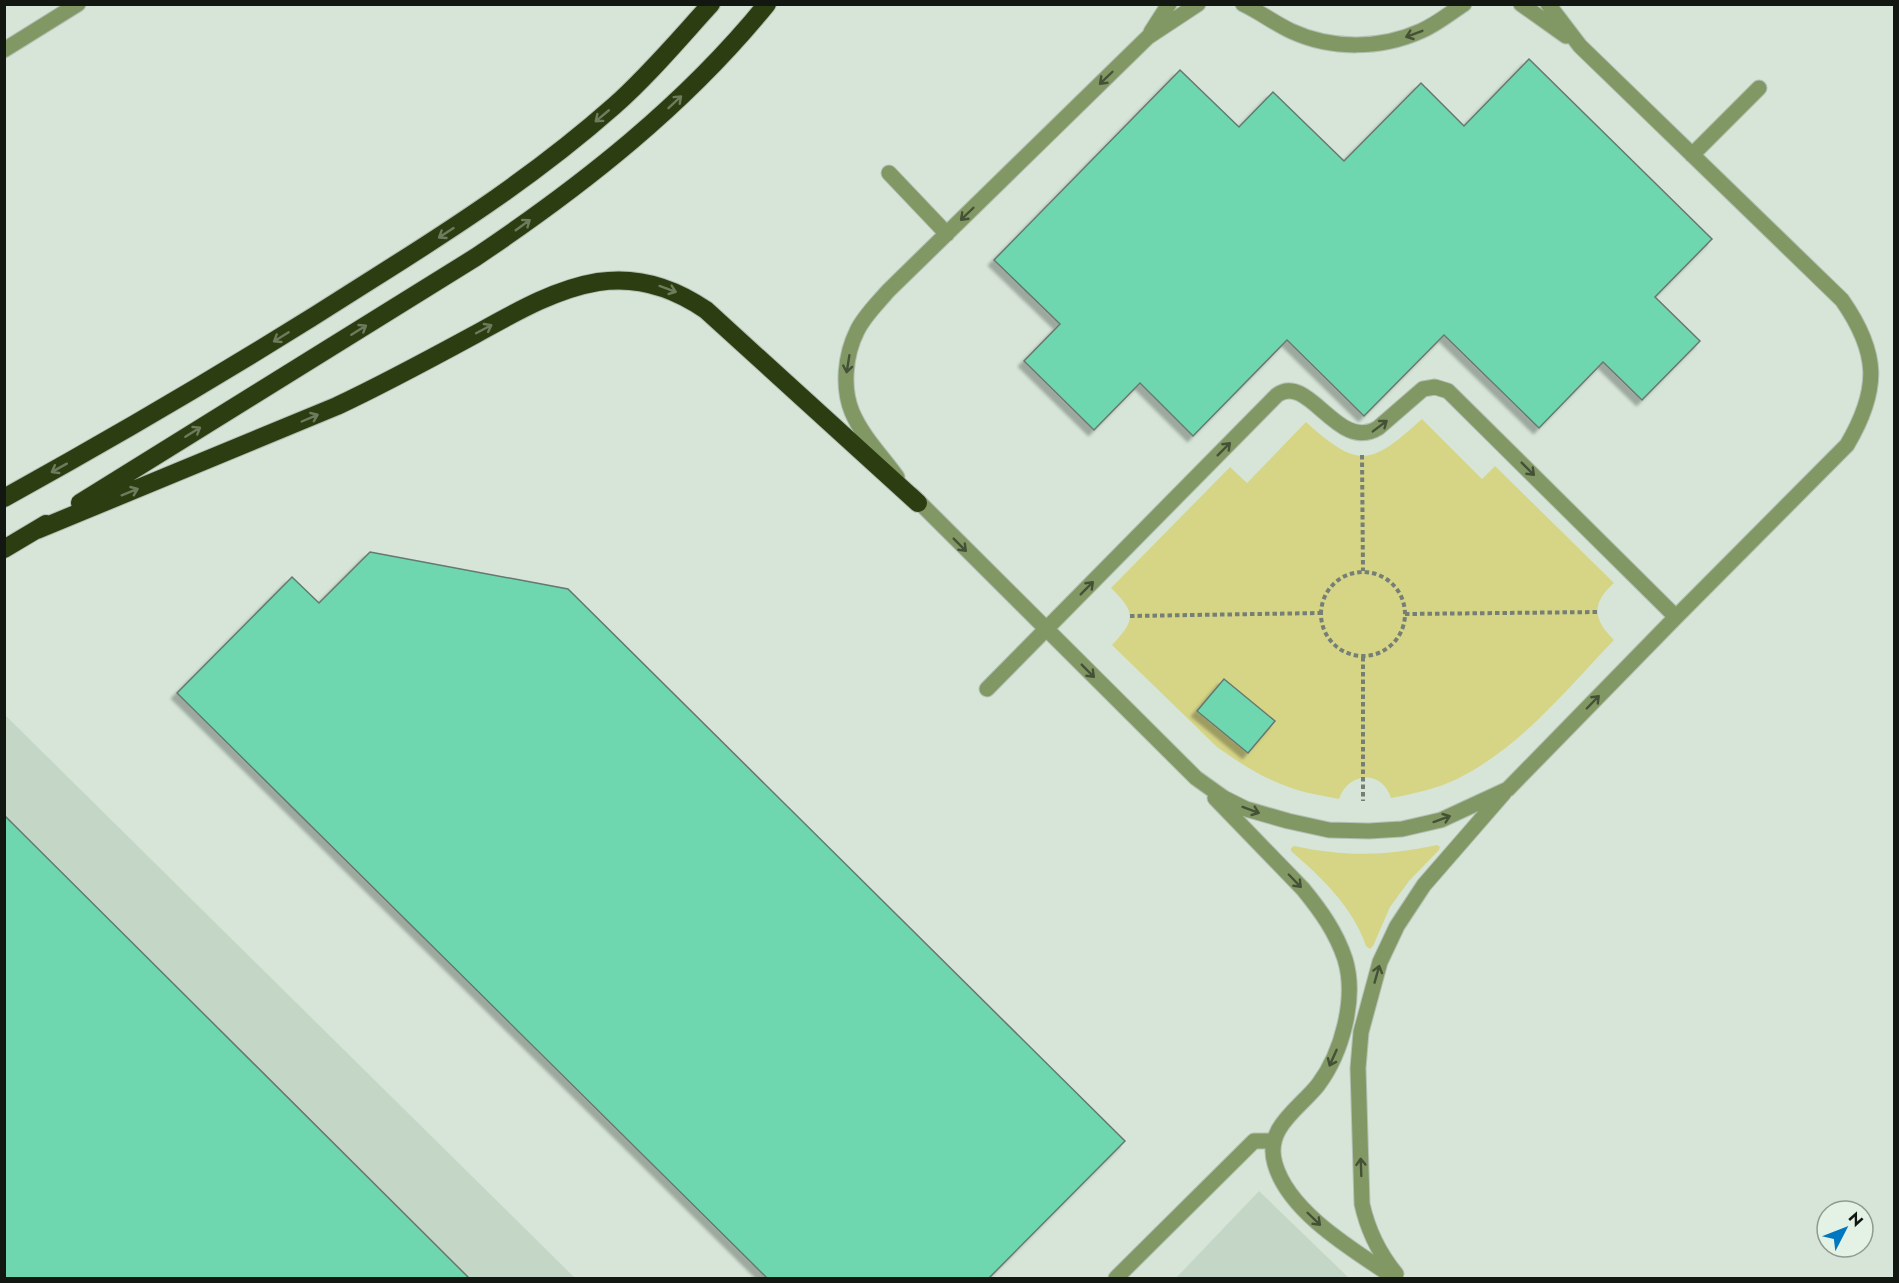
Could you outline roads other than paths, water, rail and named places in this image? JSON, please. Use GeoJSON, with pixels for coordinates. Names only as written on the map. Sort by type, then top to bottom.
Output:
{"type":"FeatureCollection","features":[{"type":"Feature","properties":{"kind":"highway"},"geometry":{"type":"LineString","coordinates":[[4,549],[476,257],[520,227],[588,177],[643,131],[712,66],[763,9]]}},
{"type":"Feature","properties":{"kind":"highway"},"geometry":{"type":"LineString","coordinates":[[4,498],[225,372],[492,202],[558,153],[614,106],[654,67],[706,10]]}},
{"type":"Feature","properties":{"kind":"highway"},"geometry":{"type":"LineString","coordinates":[[37,530],[330,410],[505,318],[553,296],[576,287],[612,281],[638,282],[662,287],[688,298],[706,310],[918,503]]}},
{"type":"Feature","properties":{"kind":"street"},"geometry":{"type":"LineString","coordinates":[[4,50],[78,4]]}},
{"type":"Feature","properties":{"kind":"street"},"geometry":{"type":"LineString","coordinates":[[1148,37],[1169,4]]}},
{"type":"Feature","properties":{"kind":"street"},"geometry":{"type":"LineString","coordinates":[[1243,4],[1291,31],[1308,37],[1341,44],[1376,45],[1422,31],[1464,4]]}},
{"type":"Feature","properties":{"kind":"street"},"geometry":{"type":"LineString","coordinates":[[1521,4],[1580,46]]}},
{"type":"Feature","properties":{"kind":"street"},"geometry":{"type":"LineString","coordinates":[[1397,1278],[1375,1243],[1366,1223],[1362,1204],[1358,1068],[1361,1032],[1380,962],[1397,926],[1424,885],[1508,789],[1846,445],[1864,411],[1871,379],[1872,364],[1867,343],[1856,320],[1842,300],[1580,46],[1548,4]]}},
{"type":"Feature","properties":{"kind":"street"},"geometry":{"type":"LineString","coordinates":[[1197,6],[1148,37],[868,314],[857,330],[850,350],[846,371],[847,393],[857,422],[918,503],[1196,778],[1310,897],[1329,923],[1345,962],[1348,983],[1344,1030],[1334,1059],[1316,1087],[1288,1114],[1277,1132],[1274,1141],[1274,1162],[1280,1177],[1304,1209],[1334,1236],[1397,1278]]}},
{"type":"Feature","properties":{"kind":"street"},"geometry":{"type":"LineString","coordinates":[[1692,155],[1759,88]]}},
{"type":"Feature","properties":{"kind":"street"},"geometry":{"type":"LineString","coordinates":[[889,173],[947,234]]}},
{"type":"Feature","properties":{"kind":"street"},"geometry":{"type":"LineString","coordinates":[[987,689],[1281,392],[1291,391],[1304,396],[1338,424],[1361,434],[1370,433],[1378,428],[1423,389],[1435,387],[1448,391],[1676,617]]}},
{"type":"Feature","properties":{"kind":"street"},"geometry":{"type":"LineString","coordinates":[[1196,778],[1224,798],[1246,809],[1288,822],[1329,830],[1349,831],[1402,829],[1441,820],[1508,789]]}},
{"type":"Feature","properties":{"kind":"street"},"geometry":{"type":"LineString","coordinates":[[1116,1278],[1254,1141],[1274,1141]]}}]}
